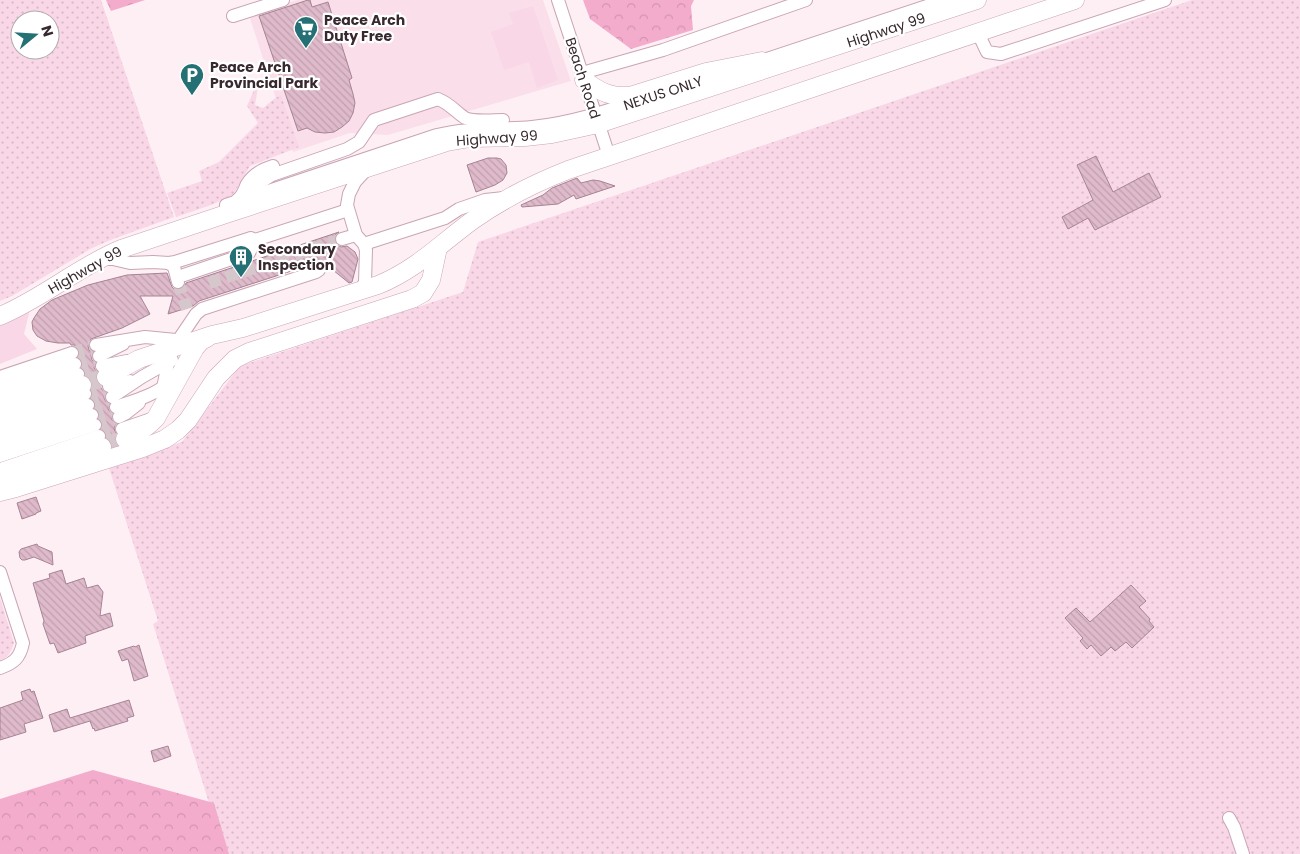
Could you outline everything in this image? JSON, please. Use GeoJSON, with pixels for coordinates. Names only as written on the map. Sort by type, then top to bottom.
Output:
{"type":"FeatureCollection","features":[{"type":"Feature","properties":{"kind":"highway","name":"Highway 99"},"geometry":{"type":"LineString","coordinates":[[0,316],[29,302],[96,261],[238,203],[458,140],[539,136],[592,122],[834,47],[977,0]]}},
{"type":"Feature","properties":{"kind":"highway"},"geometry":{"type":"LineString","coordinates":[[187,348],[162,409],[146,429],[139,434],[111,392],[140,359],[187,348],[396,277],[438,248],[473,220],[508,198],[553,176],[1075,0]]}},
{"type":"Feature","properties":{"kind":"highway"},"geometry":{"type":"LineString","coordinates":[[583,76],[594,88],[622,97],[706,72],[834,47]]}},
{"type":"Feature","properties":{"kind":"highway"},"geometry":{"type":"LineString","coordinates":[[0,306],[105,246],[173,222],[238,203]]}},
{"type":"Feature","properties":{"kind":"highway"},"geometry":{"type":"LineString","coordinates":[[0,492],[143,448],[165,439],[188,420],[216,378],[235,359],[249,352],[412,300],[423,293],[431,280],[438,248]]}},
{"type":"Feature","properties":{"kind":"highway"},"geometry":{"type":"LineString","coordinates":[[0,411],[65,395],[87,400]]}},
{"type":"Feature","properties":{"kind":"highway"},"geometry":{"type":"LineString","coordinates":[[0,478],[11,476],[87,400]]}},
{"type":"Feature","properties":{"kind":"street"},"geometry":{"type":"LineString","coordinates":[[234,16],[283,0]]}},
{"type":"Feature","properties":{"kind":"street","name":"Beach Road"},"geometry":{"type":"LineString","coordinates":[[558,0],[583,76],[592,122],[609,156]]}},
{"type":"Feature","properties":{"kind":"street"},"geometry":{"type":"LineString","coordinates":[[583,76],[806,0]]}},
{"type":"Feature","properties":{"kind":"street","name":"NEXUS ONLY"},"geometry":{"type":"LineString","coordinates":[[238,203],[442,134],[472,129],[518,128],[558,123],[592,122],[758,62],[945,0]]}},
{"type":"Feature","properties":{"kind":"street"},"geometry":{"type":"LineString","coordinates":[[978,33],[986,52],[1001,54],[1164,0]]}},
{"type":"Feature","properties":{"kind":"street"},"geometry":{"type":"LineString","coordinates":[[238,203],[261,182],[272,175],[356,145],[374,120],[438,99],[446,102],[470,119],[534,118],[558,123],[592,122]]}},
{"type":"Feature","properties":{"kind":"street"},"geometry":{"type":"LineString","coordinates":[[238,203],[248,182],[258,172],[350,139],[371,114],[389,113]]}},
{"type":"Feature","properties":{"kind":"street"},"geometry":{"type":"LineString","coordinates":[[358,291],[364,282],[366,250],[348,210],[347,200],[355,182],[363,172],[372,166]]}},
{"type":"Feature","properties":{"kind":"street"},"geometry":{"type":"LineString","coordinates":[[342,239],[360,239],[445,218],[459,209],[485,200],[508,198]]}},
{"type":"Feature","properties":{"kind":"street"},"geometry":{"type":"LineString","coordinates":[[96,261],[110,259],[130,264],[175,262],[248,238],[255,240],[348,210]]}},
{"type":"Feature","properties":{"kind":"street"},"geometry":{"type":"LineString","coordinates":[[169,263],[174,267],[181,279],[250,253],[255,240]]}},
{"type":"Feature","properties":{"kind":"street"},"geometry":{"type":"LineString","coordinates":[[190,324],[202,309],[319,270]]}},
{"type":"Feature","properties":{"kind":"street"},"geometry":{"type":"LineString","coordinates":[[162,409],[163,388],[187,348],[190,319],[187,309]]}},
{"type":"Feature","properties":{"kind":"street"},"geometry":{"type":"LineString","coordinates":[[111,392],[134,338],[145,337],[187,348]]}},
{"type":"Feature","properties":{"kind":"street"},"geometry":{"type":"LineString","coordinates":[[111,392],[142,377],[187,348]]}},
{"type":"Feature","properties":{"kind":"street"},"geometry":{"type":"LineString","coordinates":[[0,376],[87,400]]}},
{"type":"Feature","properties":{"kind":"street"},"geometry":{"type":"LineString","coordinates":[[0,388],[65,395],[87,400]]}},
{"type":"Feature","properties":{"kind":"street"},"geometry":{"type":"LineString","coordinates":[[111,392],[148,395],[163,388]]}},
{"type":"Feature","properties":{"kind":"street"},"geometry":{"type":"LineString","coordinates":[[0,400],[65,395]]}},
{"type":"Feature","properties":{"kind":"street"},"geometry":{"type":"LineString","coordinates":[[0,422],[65,395]]}},
{"type":"Feature","properties":{"kind":"street"},"geometry":{"type":"LineString","coordinates":[[0,434],[65,395]]}},
{"type":"Feature","properties":{"kind":"street"},"geometry":{"type":"LineString","coordinates":[[0,445],[65,395]]}},
{"type":"Feature","properties":{"kind":"street"},"geometry":{"type":"LineString","coordinates":[[0,456],[65,395]]}},
{"type":"Feature","properties":{"kind":"street"},"geometry":{"type":"LineString","coordinates":[[0,469],[87,400]]}},
{"type":"Feature","properties":{"kind":"street"},"geometry":{"type":"LineString","coordinates":[[0,572],[23,644],[21,654],[11,664],[0,668]]}},
{"type":"Feature","properties":{"kind":"street"},"geometry":{"type":"LineString","coordinates":[[1229,818],[1243,854]]}},
{"type":"Feature","properties":{"kind":"shaded area"},"geometry":{"type":"Polygon","coordinates":[[[0,0],[101,0],[174,217],[92,248],[12,296],[0,301],[0,0]]]}},
{"type":"Feature","properties":{"kind":"shaded area"},"geometry":{"type":"Polygon","coordinates":[[[297,0],[543,0],[571,81],[388,135],[350,133],[293,152],[249,15],[297,0]]]}},
{"type":"Feature","properties":{"kind":"shaded area"},"geometry":{"type":"Polygon","coordinates":[[[1192,0],[1300,0],[1300,854],[225,854],[153,624],[158,621],[108,465],[182,442],[240,366],[463,292],[478,242],[1192,0]]]}},
{"type":"Feature","properties":{"kind":"shaded area"},"geometry":{"type":"Polygon","coordinates":[[[533,6],[558,80],[537,88],[529,62],[504,70],[491,32],[513,24],[509,13],[533,6]]]}},
{"type":"Feature","properties":{"kind":"shaded area"},"geometry":{"type":"Polygon","coordinates":[[[258,87],[255,105],[263,108],[281,95],[299,147],[250,166],[233,195],[176,217],[167,193],[202,181],[199,171],[219,162],[258,123],[247,106],[255,88],[258,87]]]}},
{"type":"Feature","properties":{"kind":"shaded area"},"geometry":{"type":"Polygon","coordinates":[[[30,309],[24,334],[37,349],[0,364],[0,324],[30,309]]]}},
{"type":"Feature","properties":{"kind":"shaded area"},"geometry":{"type":"Polygon","coordinates":[[[0,598],[14,643],[8,656],[0,660],[0,598]]]}},
{"type":"Feature","properties":{"kind":"green space"},"geometry":{"type":"Polygon","coordinates":[[[106,0],[145,0],[111,11],[106,0]]]}},
{"type":"Feature","properties":{"kind":"green space"},"geometry":{"type":"Polygon","coordinates":[[[583,0],[694,0],[691,6],[693,30],[631,49],[590,19],[583,0]]]}},
{"type":"Feature","properties":{"kind":"green space"},"geometry":{"type":"Polygon","coordinates":[[[93,770],[214,803],[229,854],[0,854],[0,799],[93,770]]]}},
{"type":"Feature","properties":{"kind":"building","name":"Peace Arch Duty Free"},"geometry":{"type":"Polygon","coordinates":[[[310,0],[312,7],[328,2],[352,78],[349,80],[355,103],[353,113],[349,121],[334,132],[315,132],[307,128],[298,131],[259,16],[310,0]]]}},
{"type":"Feature","properties":{"kind":"building"},"geometry":{"type":"Polygon","coordinates":[[[1096,156],[1113,192],[1149,173],[1161,197],[1095,230],[1088,218],[1068,229],[1062,217],[1093,200],[1077,165],[1096,156]]]}},
{"type":"Feature","properties":{"kind":"building"},"geometry":{"type":"Polygon","coordinates":[[[488,158],[501,159],[506,165],[507,173],[503,180],[495,185],[476,192],[467,165],[488,158]]]}},
{"type":"Feature","properties":{"kind":"building"},"geometry":{"type":"Polygon","coordinates":[[[577,178],[581,183],[593,180],[615,186],[576,199],[574,195],[558,204],[522,207],[521,205],[543,195],[552,188],[577,178]]]}},
{"type":"Feature","properties":{"kind":"building"},"geometry":{"type":"Polygon","coordinates":[[[339,232],[334,238],[336,244],[341,247],[347,246],[355,252],[358,259],[352,282],[349,283],[333,270],[331,263],[325,265],[319,262],[199,301],[193,306],[168,314],[173,296],[140,296],[150,314],[122,328],[91,339],[88,346],[92,352],[92,360],[95,363],[94,368],[97,372],[96,382],[105,393],[104,398],[109,404],[108,409],[112,414],[112,420],[116,424],[114,428],[116,434],[115,442],[112,443],[107,438],[105,430],[102,429],[103,423],[99,418],[100,412],[95,408],[96,402],[92,398],[92,382],[82,367],[83,362],[79,357],[80,351],[78,347],[70,343],[46,341],[37,336],[33,330],[32,322],[40,309],[52,300],[88,285],[127,275],[167,273],[172,287],[175,290],[180,290],[186,283],[339,232]]]}},
{"type":"Feature","properties":{"kind":"building"},"geometry":{"type":"Polygon","coordinates":[[[36,497],[41,511],[22,519],[17,503],[36,497]]]}},
{"type":"Feature","properties":{"kind":"building"},"geometry":{"type":"Polygon","coordinates":[[[37,544],[52,552],[53,565],[34,557],[25,560],[20,558],[19,552],[21,549],[37,544]]]}},
{"type":"Feature","properties":{"kind":"building"},"geometry":{"type":"Polygon","coordinates":[[[62,570],[66,584],[84,578],[87,588],[98,585],[103,592],[100,616],[110,613],[113,626],[85,636],[86,643],[58,653],[54,643],[50,644],[33,583],[50,578],[49,574],[62,570]]]}},
{"type":"Feature","properties":{"kind":"building"},"geometry":{"type":"Polygon","coordinates":[[[1131,585],[1146,601],[1139,607],[1150,619],[1149,621],[1154,627],[1132,648],[1126,642],[1115,651],[1111,647],[1101,656],[1091,645],[1087,649],[1080,641],[1083,638],[1065,618],[1076,608],[1090,622],[1131,585]]]}},
{"type":"Feature","properties":{"kind":"building"},"geometry":{"type":"Polygon","coordinates":[[[139,645],[148,676],[134,681],[128,659],[122,661],[118,651],[139,645]]]}},
{"type":"Feature","properties":{"kind":"building"},"geometry":{"type":"Polygon","coordinates":[[[30,689],[31,692],[34,691],[43,718],[24,724],[26,732],[0,740],[0,708],[23,700],[21,692],[30,689]]]}},
{"type":"Feature","properties":{"kind":"building"},"geometry":{"type":"Polygon","coordinates":[[[129,700],[134,716],[127,718],[128,721],[95,731],[90,721],[54,732],[49,715],[67,709],[70,718],[129,700]]]}},
{"type":"Feature","properties":{"kind":"building"},"geometry":{"type":"Polygon","coordinates":[[[168,746],[171,756],[154,762],[151,751],[168,746]]]}},
{"type":"Feature","properties":{"kind":"tunnel"},"geometry":{"type":"LineString","coordinates":[[209,283],[342,239]]}},
{"type":"Feature","properties":{"kind":"tunnel"},"geometry":{"type":"LineString","coordinates":[[178,282],[187,309]]}},
{"type":"Feature","properties":{"kind":"tunnel"},"geometry":{"type":"LineString","coordinates":[[72,353],[96,345]]}},
{"type":"Feature","properties":{"kind":"tunnel"},"geometry":{"type":"LineString","coordinates":[[75,364],[99,356]]}},
{"type":"Feature","properties":{"kind":"tunnel"},"geometry":{"type":"LineString","coordinates":[[78,374],[102,366]]}},
{"type":"Feature","properties":{"kind":"tunnel"},"geometry":{"type":"LineString","coordinates":[[82,385],[106,377]]}},
{"type":"Feature","properties":{"kind":"tunnel"},"geometry":{"type":"LineString","coordinates":[[85,394],[109,386]]}},
{"type":"Feature","properties":{"kind":"tunnel"},"geometry":{"type":"LineString","coordinates":[[88,405],[112,397]]}},
{"type":"Feature","properties":{"kind":"tunnel"},"geometry":{"type":"LineString","coordinates":[[92,415],[116,407]]}},
{"type":"Feature","properties":{"kind":"tunnel"},"geometry":{"type":"LineString","coordinates":[[95,425],[119,417]]}},
{"type":"Feature","properties":{"kind":"tunnel"},"geometry":{"type":"LineString","coordinates":[[99,436],[122,429]]}},
{"type":"Feature","properties":{"kind":"tunnel"},"geometry":{"type":"LineString","coordinates":[[102,447],[125,439]]}},
{"type":"Feature","properties":{"kind":"place","name":"Peace Arch Duty Free"},"geometry":{"type":"Point","coordinates":[306,49]}},
{"type":"Feature","properties":{"kind":"place","name":"Peace Arch Provincial Park"},"geometry":{"type":"Point","coordinates":[192,96]}},
{"type":"Feature","properties":{"kind":"place","name":"Secondary Inspection"},"geometry":{"type":"Point","coordinates":[241,278]}}]}
